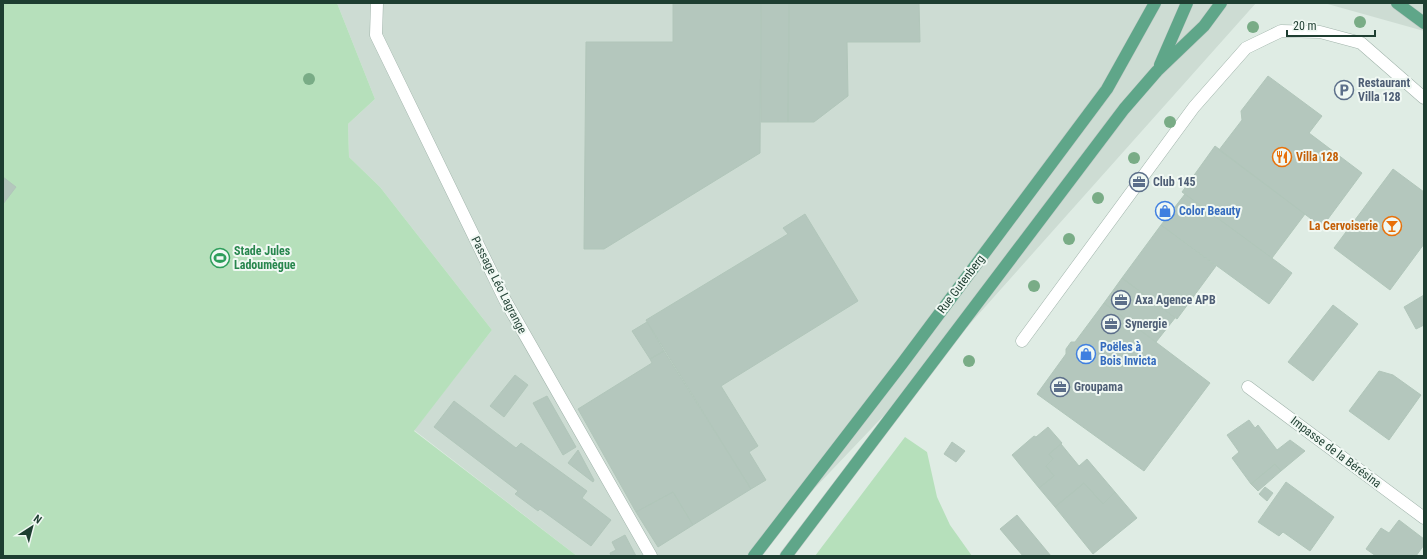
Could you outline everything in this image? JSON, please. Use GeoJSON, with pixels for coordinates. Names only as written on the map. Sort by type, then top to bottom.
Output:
{"type":"FeatureCollection","features":[{"type":"Feature","properties":{"kind":"main road","name":"Rue Gutenberg"},"geometry":{"type":"LineString","coordinates":[[754,556],[901,365],[1107,89],[1155,3]]}},
{"type":"Feature","properties":{"kind":"main road","name":"Rue Gutenberg"},"geometry":{"type":"LineString","coordinates":[[1157,71],[1187,3]]}},
{"type":"Feature","properties":{"kind":"main road","name":"Rue Gutenberg"},"geometry":{"type":"LineString","coordinates":[[786,556],[1114,122],[1157,71],[1204,26],[1221,3]]}},
{"type":"Feature","properties":{"kind":"main road"},"geometry":{"type":"LineString","coordinates":[[1397,3],[1424,24]]}},
{"type":"Feature","properties":{"kind":"street","name":"Passage Léo Lagrange"},"geometry":{"type":"LineString","coordinates":[[377,3],[376,35],[505,300],[651,556]]}},
{"type":"Feature","properties":{"kind":"street"},"geometry":{"type":"LineString","coordinates":[[1022,341],[1194,107],[1246,48],[1281,32],[1320,32],[1361,43],[1424,98]]}},
{"type":"Feature","properties":{"kind":"street","name":"Impasse de la Bérésina"},"geometry":{"type":"LineString","coordinates":[[1248,387],[1424,518]]}},
{"type":"Feature","properties":{"kind":"shaded area"},"geometry":{"type":"Polygon","coordinates":[[[337,3],[1256,3],[952,344],[750,556],[577,556],[414,430],[492,330],[380,187],[349,157],[348,124],[375,99],[337,3]]]}},
{"type":"Feature","properties":{"kind":"shaded area"},"geometry":{"type":"Polygon","coordinates":[[[1324,3],[1424,3],[1424,31],[1324,3]]]}},
{"type":"Feature","properties":{"kind":"green space","name":"Stade Jules Ladoumègue"},"geometry":{"type":"Polygon","coordinates":[[[3,3],[337,3],[375,99],[348,124],[349,157],[380,187],[492,330],[414,431],[577,556],[3,556],[3,3]]]}},
{"type":"Feature","properties":{"kind":"green space"},"geometry":{"type":"Polygon","coordinates":[[[905,437],[927,452],[937,497],[950,525],[972,556],[815,556],[905,437]]]}},
{"type":"Feature","properties":{"kind":"building"},"geometry":{"type":"Polygon","coordinates":[[[673,3],[761,3],[760,153],[604,249],[584,249],[586,42],[673,42],[673,3]]]}},
{"type":"Feature","properties":{"kind":"building"},"geometry":{"type":"Polygon","coordinates":[[[761,3],[789,3],[788,122],[761,122],[761,3]]]}},
{"type":"Feature","properties":{"kind":"building"},"geometry":{"type":"Polygon","coordinates":[[[789,3],[919,3],[920,42],[847,42],[848,96],[814,122],[788,122],[789,3]]]}},
{"type":"Feature","properties":{"kind":"building"},"geometry":{"type":"Polygon","coordinates":[[[1268,76],[1322,116],[1309,133],[1362,173],[1322,227],[1219,150],[1242,120],[1241,111],[1268,76]]]}},
{"type":"Feature","properties":{"kind":"building"},"geometry":{"type":"Polygon","coordinates":[[[1215,146],[1305,214],[1272,258],[1182,192],[1215,146]]]}},
{"type":"Feature","properties":{"kind":"building"},"geometry":{"type":"Polygon","coordinates":[[[1393,169],[1424,192],[1424,244],[1390,290],[1334,248],[1393,169]]]}},
{"type":"Feature","properties":{"kind":"building"},"geometry":{"type":"Polygon","coordinates":[[[3,177],[16,187],[3,204],[3,177]]]}},
{"type":"Feature","properties":{"kind":"building"},"geometry":{"type":"Polygon","coordinates":[[[1185,194],[1292,273],[1269,304],[1161,225],[1185,194]]]}},
{"type":"Feature","properties":{"kind":"building"},"geometry":{"type":"Polygon","coordinates":[[[805,214],[858,301],[721,386],[758,446],[749,452],[766,480],[751,489],[646,320],[788,234],[783,228],[805,214]]]}},
{"type":"Feature","properties":{"kind":"building"},"geometry":{"type":"Polygon","coordinates":[[[1161,225],[1216,266],[1177,319],[1122,278],[1161,225]]]}},
{"type":"Feature","properties":{"kind":"building"},"geometry":{"type":"Polygon","coordinates":[[[1122,278],[1175,318],[1156,342],[1104,303],[1122,278]]]}},
{"type":"Feature","properties":{"kind":"building"},"geometry":{"type":"Polygon","coordinates":[[[1424,295],[1424,325],[1416,329],[1404,307],[1424,295]]]}},
{"type":"Feature","properties":{"kind":"building"},"geometry":{"type":"Polygon","coordinates":[[[1104,303],[1210,383],[1144,471],[1037,394],[1066,354],[1066,349],[1071,342],[1075,342],[1104,303]]]}},
{"type":"Feature","properties":{"kind":"building"},"geometry":{"type":"Polygon","coordinates":[[[1333,305],[1358,324],[1313,381],[1288,362],[1333,305]]]}},
{"type":"Feature","properties":{"kind":"building"},"geometry":{"type":"Polygon","coordinates":[[[647,322],[664,351],[650,359],[632,331],[647,322]]]}},
{"type":"Feature","properties":{"kind":"building"},"geometry":{"type":"Polygon","coordinates":[[[664,351],[751,489],[693,525],[673,492],[636,512],[578,409],[652,363],[650,359],[664,351]]]}},
{"type":"Feature","properties":{"kind":"building"},"geometry":{"type":"Polygon","coordinates":[[[1379,371],[1393,375],[1421,395],[1389,440],[1349,411],[1379,371]]]}},
{"type":"Feature","properties":{"kind":"building"},"geometry":{"type":"Polygon","coordinates":[[[515,375],[528,385],[504,417],[490,406],[515,375]]]}},
{"type":"Feature","properties":{"kind":"building"},"geometry":{"type":"Polygon","coordinates":[[[547,396],[576,447],[563,455],[533,403],[547,396]]]}},
{"type":"Feature","properties":{"kind":"building"},"geometry":{"type":"Polygon","coordinates":[[[454,401],[516,448],[521,443],[587,491],[582,498],[611,520],[591,546],[540,509],[538,511],[515,494],[518,491],[434,427],[454,401]]]}},
{"type":"Feature","properties":{"kind":"building"},"geometry":{"type":"Polygon","coordinates":[[[1249,420],[1255,428],[1258,425],[1277,450],[1290,440],[1305,451],[1281,471],[1275,464],[1251,484],[1232,458],[1239,452],[1227,435],[1249,420]]]}},
{"type":"Feature","properties":{"kind":"building"},"geometry":{"type":"Polygon","coordinates":[[[1048,427],[1062,443],[1049,454],[1053,459],[1046,466],[1054,476],[1039,488],[1012,455],[1034,436],[1036,437],[1048,427]]]}},
{"type":"Feature","properties":{"kind":"building"},"geometry":{"type":"Polygon","coordinates":[[[952,442],[965,451],[956,462],[944,454],[952,442]]]}},
{"type":"Feature","properties":{"kind":"building"},"geometry":{"type":"Polygon","coordinates":[[[1061,444],[1079,466],[1087,459],[1115,492],[1103,504],[1084,483],[1055,507],[1039,488],[1054,476],[1046,466],[1053,459],[1049,454],[1061,444]]]}},
{"type":"Feature","properties":{"kind":"building"},"geometry":{"type":"Polygon","coordinates":[[[578,450],[594,480],[593,482],[568,463],[578,450]]]}},
{"type":"Feature","properties":{"kind":"building"},"geometry":{"type":"Polygon","coordinates":[[[1275,464],[1281,471],[1258,491],[1251,484],[1275,464]]]}},
{"type":"Feature","properties":{"kind":"building"},"geometry":{"type":"Polygon","coordinates":[[[1286,482],[1334,517],[1310,551],[1283,532],[1279,536],[1258,522],[1286,482]]]}},
{"type":"Feature","properties":{"kind":"building"},"geometry":{"type":"Polygon","coordinates":[[[1084,483],[1103,504],[1115,492],[1137,518],[1093,554],[1055,507],[1084,483]]]}},
{"type":"Feature","properties":{"kind":"building"},"geometry":{"type":"Polygon","coordinates":[[[1265,487],[1273,493],[1267,501],[1259,494],[1265,487]]]}},
{"type":"Feature","properties":{"kind":"building"},"geometry":{"type":"Polygon","coordinates":[[[673,492],[693,525],[658,547],[636,512],[673,492]]]}},
{"type":"Feature","properties":{"kind":"building"},"geometry":{"type":"Polygon","coordinates":[[[1017,515],[1051,556],[1023,556],[1000,529],[1017,515]]]}},
{"type":"Feature","properties":{"kind":"building"},"geometry":{"type":"Polygon","coordinates":[[[1399,520],[1424,539],[1424,545],[1416,556],[1376,556],[1366,549],[1381,528],[1389,533],[1399,520]]]}},
{"type":"Feature","properties":{"kind":"building"},"geometry":{"type":"Polygon","coordinates":[[[625,535],[636,556],[611,556],[610,553],[616,550],[612,542],[625,535]]]}},
{"type":"Feature","properties":{"kind":"place","name":"Restaurant Villa 128"},"geometry":{"type":"Point","coordinates":[1344,90]}},
{"type":"Feature","properties":{"kind":"place","name":"Villa 128"},"geometry":{"type":"Point","coordinates":[1282,157]}},
{"type":"Feature","properties":{"kind":"place","name":"Club 145"},"geometry":{"type":"Point","coordinates":[1139,182]}},
{"type":"Feature","properties":{"kind":"place","name":"Color Beauty"},"geometry":{"type":"Point","coordinates":[1165,211]}},
{"type":"Feature","properties":{"kind":"place","name":"La Cervoiserie"},"geometry":{"type":"Point","coordinates":[1392,226]}},
{"type":"Feature","properties":{"kind":"place","name":"Stade Jules Ladoumègue"},"geometry":{"type":"Point","coordinates":[220,258]}},
{"type":"Feature","properties":{"kind":"place","name":"Axa Agence APB"},"geometry":{"type":"Point","coordinates":[1121,300]}},
{"type":"Feature","properties":{"kind":"place","name":"Synergie"},"geometry":{"type":"Point","coordinates":[1111,324]}},
{"type":"Feature","properties":{"kind":"place","name":"Poëles à Bois Invicta"},"geometry":{"type":"Point","coordinates":[1086,354]}},
{"type":"Feature","properties":{"kind":"place","name":"Groupama"},"geometry":{"type":"Point","coordinates":[1060,387]}}]}
